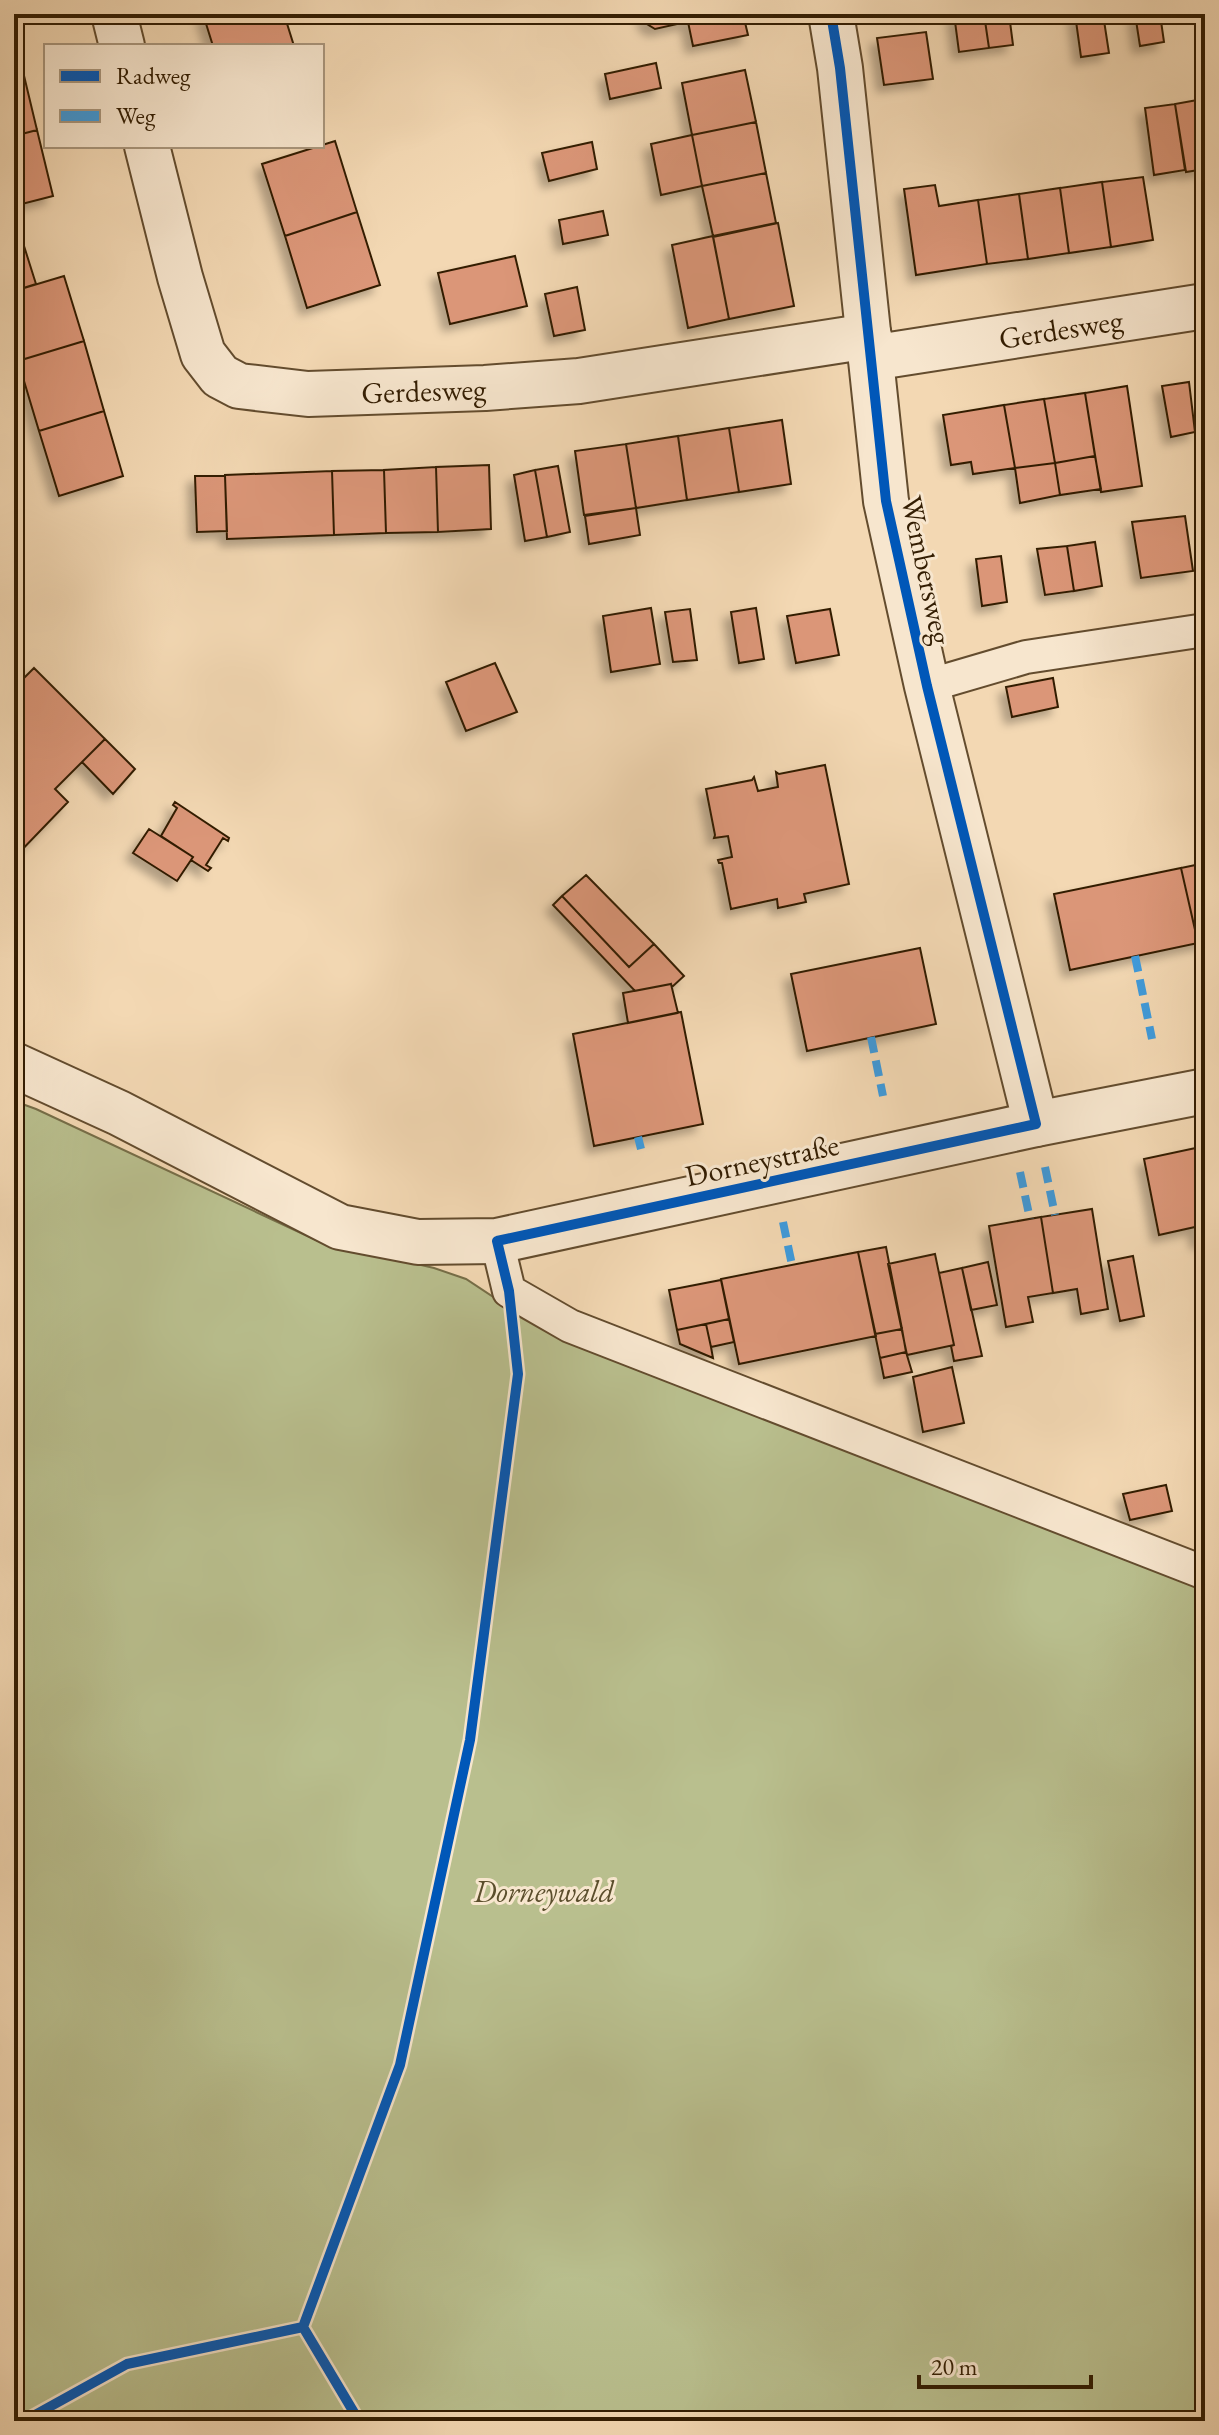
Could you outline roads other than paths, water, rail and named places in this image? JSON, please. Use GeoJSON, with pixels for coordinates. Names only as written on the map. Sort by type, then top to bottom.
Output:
{"type":"FeatureCollection","features":[{"type":"Feature","properties":{"kind":"street"},"geometry":{"type":"LineString","coordinates":[[114,14],[122,44]]}},
{"type":"Feature","properties":{"kind":"street","name":"Wembersweg"},"geometry":{"type":"LineString","coordinates":[[831,14],[840,68],[886,501],[927,686],[1036,1124]]}},
{"type":"Feature","properties":{"kind":"street","name":"Gerdesweg"},"geometry":{"type":"LineString","coordinates":[[148,148],[203,354],[220,376],[239,386],[308,394],[485,388],[579,381],[1205,306]]}},
{"type":"Feature","properties":{"kind":"street","name":"Dorneystraße"},"geometry":{"type":"LineString","coordinates":[[14,1065],[119,1113],[340,1227],[418,1242],[497,1241],[1036,1124],[1205,1091]]}},
{"type":"Feature","properties":{"kind":"lane"},"geometry":{"type":"LineString","coordinates":[[927,686],[1026,657],[1205,630]]}},
{"type":"Feature","properties":{"kind":"lane"},"geometry":{"type":"LineString","coordinates":[[497,1241],[509,1291],[570,1326],[1205,1573]]}},
{"type":"Feature","properties":{"kind":"park label","name":"Dorneywald"},"geometry":{"type":"Point","coordinates":[544,1891]}}]}
